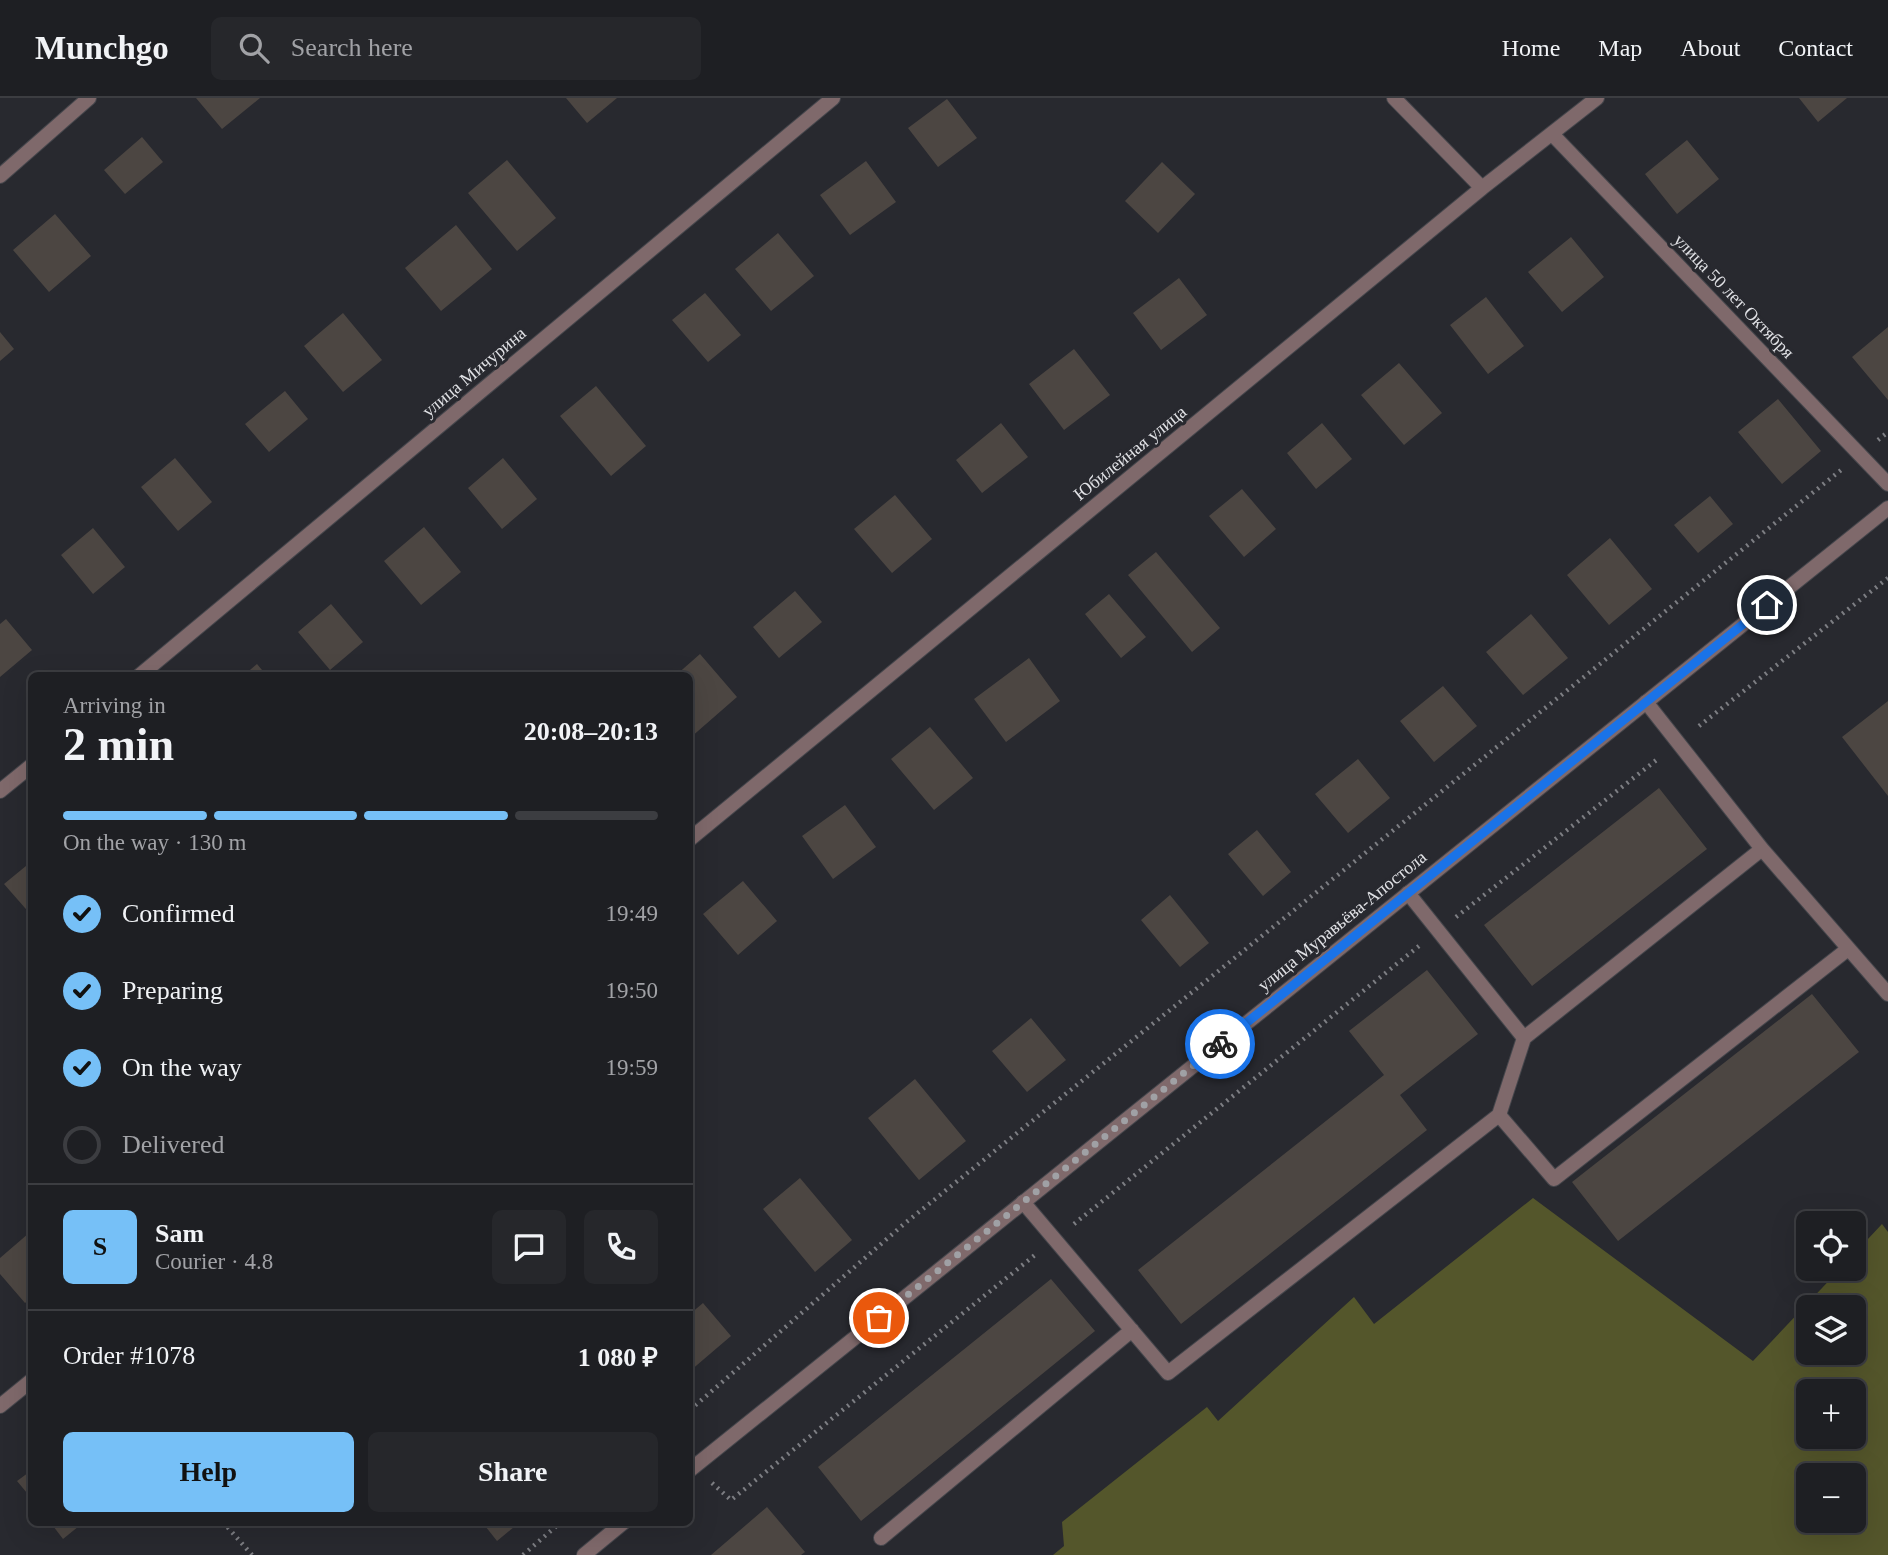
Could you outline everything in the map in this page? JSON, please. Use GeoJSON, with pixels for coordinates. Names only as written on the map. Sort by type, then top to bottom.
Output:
{"type":"FeatureCollection","features":[{"type":"Feature","properties":{"kind":"street"},"geometry":{"type":"LineString","coordinates":[[0,176],[89,98]]}},
{"type":"Feature","properties":{"kind":"street","name":"улица Мичурина"},"geometry":{"type":"LineString","coordinates":[[144,672],[834,98]]}},
{"type":"Feature","properties":{"kind":"street"},"geometry":{"type":"LineString","coordinates":[[1394,98],[1482,188]]}},
{"type":"Feature","properties":{"kind":"street","name":"Юбилейная улица"},"geometry":{"type":"LineString","coordinates":[[693,837],[1482,188],[1597,98]]}},
{"type":"Feature","properties":{"kind":"street","name":"улица 50 лет Октября"},"geometry":{"type":"LineString","coordinates":[[1552,134],[1888,484]]}},
{"type":"Feature","properties":{"kind":"street","name":"улица Муравьёва-Апостола"},"geometry":{"type":"LineString","coordinates":[[693,1467],[1888,508]]}},
{"type":"Feature","properties":{"kind":"street"},"geometry":{"type":"LineString","coordinates":[[1646,702],[1762,849],[1888,995]]}},
{"type":"Feature","properties":{"kind":"street"},"geometry":{"type":"LineString","coordinates":[[0,791],[28,768]]}},
{"type":"Feature","properties":{"kind":"street"},"geometry":{"type":"LineString","coordinates":[[1023,1202],[1168,1373],[1499,1115],[1524,1038],[1762,849]]}},
{"type":"Feature","properties":{"kind":"street"},"geometry":{"type":"LineString","coordinates":[[1408,893],[1524,1038]]}},
{"type":"Feature","properties":{"kind":"street"},"geometry":{"type":"LineString","coordinates":[[1499,1115],[1554,1179],[1848,949]]}},
{"type":"Feature","properties":{"kind":"street"},"geometry":{"type":"LineString","coordinates":[[881,1538],[1132,1330]]}},
{"type":"Feature","properties":{"kind":"street"},"geometry":{"type":"LineString","coordinates":[[0,1406],[28,1383]]}},
{"type":"Feature","properties":{"kind":"street"},"geometry":{"type":"LineString","coordinates":[[584,1555],[619,1526]]}},
{"type":"Feature","properties":{"kind":"path"},"geometry":{"type":"LineString","coordinates":[[693,1407],[904,1224],[1888,432]]}},
{"type":"Feature","properties":{"kind":"path"},"geometry":{"type":"LineString","coordinates":[[693,1469],[731,1500],[1438,931],[1888,578]]}},
{"type":"Feature","properties":{"kind":"path"},"geometry":{"type":"LineString","coordinates":[[227,1526],[252,1555]]}},
{"type":"Feature","properties":{"kind":"path"},"geometry":{"type":"LineString","coordinates":[[523,1555],[556,1526]]}},
{"type":"Feature","properties":{"kind":"green space"},"geometry":{"type":"Polygon","coordinates":[[[1533,1198],[1753,1361],[1796,1316],[1796,1365],[1866,1365],[1866,1295],[1815,1295],[1829,1281],[1866,1281],[1866,1241],[1882,1224],[1888,1232],[1888,1555],[1053,1555],[1064,1546],[1062,1522],[1207,1407],[1218,1421],[1354,1297],[1374,1324],[1533,1198]]]}},
{"type":"Feature","properties":{"kind":"building"},"geometry":{"type":"Polygon","coordinates":[[[196,98],[260,98],[222,129],[196,98]]]}},
{"type":"Feature","properties":{"kind":"building"},"geometry":{"type":"Polygon","coordinates":[[[566,98],[617,98],[587,123],[566,98]]]}},
{"type":"Feature","properties":{"kind":"building"},"geometry":{"type":"Polygon","coordinates":[[[1799,98],[1847,98],[1818,122],[1799,98]]]}},
{"type":"Feature","properties":{"kind":"building"},"geometry":{"type":"Polygon","coordinates":[[[947,99],[977,138],[938,167],[908,128],[947,99]]]}},
{"type":"Feature","properties":{"kind":"building"},"geometry":{"type":"Polygon","coordinates":[[[142,137],[163,162],[125,194],[104,170],[142,137]]]}},
{"type":"Feature","properties":{"kind":"building"},"geometry":{"type":"Polygon","coordinates":[[[1687,140],[1719,179],[1677,214],[1645,174],[1687,140]]]}},
{"type":"Feature","properties":{"kind":"building"},"geometry":{"type":"Polygon","coordinates":[[[507,160],[556,218],[517,251],[468,193],[507,160]]]}},
{"type":"Feature","properties":{"kind":"building"},"geometry":{"type":"Polygon","coordinates":[[[866,161],[896,202],[850,235],[820,195],[866,161]]]}},
{"type":"Feature","properties":{"kind":"building"},"geometry":{"type":"Polygon","coordinates":[[[1162,162],[1195,194],[1158,233],[1125,201],[1162,162]]]}},
{"type":"Feature","properties":{"kind":"building"},"geometry":{"type":"Polygon","coordinates":[[[55,214],[91,256],[49,292],[13,250],[55,214]]]}},
{"type":"Feature","properties":{"kind":"building"},"geometry":{"type":"Polygon","coordinates":[[[456,225],[492,269],[441,311],[405,268],[456,225]]]}},
{"type":"Feature","properties":{"kind":"building"},"geometry":{"type":"Polygon","coordinates":[[[778,233],[814,276],[771,311],[735,269],[778,233]]]}},
{"type":"Feature","properties":{"kind":"building"},"geometry":{"type":"Polygon","coordinates":[[[1571,237],[1604,277],[1562,312],[1528,272],[1571,237]]]}},
{"type":"Feature","properties":{"kind":"building"},"geometry":{"type":"Polygon","coordinates":[[[1179,278],[1207,315],[1161,350],[1133,313],[1179,278]]]}},
{"type":"Feature","properties":{"kind":"building"},"geometry":{"type":"Polygon","coordinates":[[[705,293],[741,335],[708,362],[672,320],[705,293]]]}},
{"type":"Feature","properties":{"kind":"building"},"geometry":{"type":"Polygon","coordinates":[[[1486,297],[1524,346],[1488,374],[1450,325],[1486,297]]]}},
{"type":"Feature","properties":{"kind":"building"},"geometry":{"type":"Polygon","coordinates":[[[343,313],[382,360],[343,392],[304,346],[343,313]]]}},
{"type":"Feature","properties":{"kind":"building"},"geometry":{"type":"Polygon","coordinates":[[[1888,327],[1888,400],[1852,357],[1888,327]]]}},
{"type":"Feature","properties":{"kind":"building"},"geometry":{"type":"Polygon","coordinates":[[[0,332],[14,349],[0,361],[0,332]]]}},
{"type":"Feature","properties":{"kind":"building"},"geometry":{"type":"Polygon","coordinates":[[[1074,349],[1110,395],[1064,430],[1029,384],[1074,349]]]}},
{"type":"Feature","properties":{"kind":"building"},"geometry":{"type":"Polygon","coordinates":[[[1399,363],[1442,413],[1404,445],[1361,395],[1399,363]]]}},
{"type":"Feature","properties":{"kind":"building"},"geometry":{"type":"Polygon","coordinates":[[[596,386],[646,446],[611,476],[560,416],[596,386]]]}},
{"type":"Feature","properties":{"kind":"building"},"geometry":{"type":"Polygon","coordinates":[[[285,391],[308,419],[269,452],[245,424],[285,391]]]}},
{"type":"Feature","properties":{"kind":"building"},"geometry":{"type":"Polygon","coordinates":[[[1778,399],[1821,451],[1782,484],[1738,432],[1778,399]]]}},
{"type":"Feature","properties":{"kind":"building"},"geometry":{"type":"Polygon","coordinates":[[[1001,423],[1028,457],[982,493],[956,460],[1001,423]]]}},
{"type":"Feature","properties":{"kind":"building"},"geometry":{"type":"Polygon","coordinates":[[[1322,423],[1352,459],[1316,489],[1287,453],[1322,423]]]}},
{"type":"Feature","properties":{"kind":"building"},"geometry":{"type":"Polygon","coordinates":[[[175,458],[212,502],[178,531],[141,487],[175,458]]]}},
{"type":"Feature","properties":{"kind":"building"},"geometry":{"type":"Polygon","coordinates":[[[503,458],[537,499],[502,529],[468,488],[503,458]]]}},
{"type":"Feature","properties":{"kind":"building"},"geometry":{"type":"Polygon","coordinates":[[[1242,489],[1276,529],[1244,557],[1209,516],[1242,489]]]}},
{"type":"Feature","properties":{"kind":"building"},"geometry":{"type":"Polygon","coordinates":[[[895,495],[932,539],[892,573],[854,529],[895,495]]]}},
{"type":"Feature","properties":{"kind":"building"},"geometry":{"type":"Polygon","coordinates":[[[1710,496],[1733,524],[1698,553],[1674,525],[1710,496]]]}},
{"type":"Feature","properties":{"kind":"building"},"geometry":{"type":"Polygon","coordinates":[[[424,527],[461,572],[421,605],[384,561],[424,527]]]}},
{"type":"Feature","properties":{"kind":"building"},"geometry":{"type":"Polygon","coordinates":[[[93,528],[125,567],[93,594],[61,555],[93,528]]]}},
{"type":"Feature","properties":{"kind":"building"},"geometry":{"type":"Polygon","coordinates":[[[1610,538],[1652,589],[1609,625],[1567,575],[1610,538]]]}},
{"type":"Feature","properties":{"kind":"building"},"geometry":{"type":"Polygon","coordinates":[[[1156,552],[1220,628],[1192,652],[1128,575],[1156,552]]]}},
{"type":"Feature","properties":{"kind":"building"},"geometry":{"type":"Polygon","coordinates":[[[795,591],[822,622],[779,658],[753,627],[795,591]]]}},
{"type":"Feature","properties":{"kind":"building"},"geometry":{"type":"Polygon","coordinates":[[[1109,594],[1146,637],[1121,658],[1085,614],[1109,594]]]}},
{"type":"Feature","properties":{"kind":"building"},"geometry":{"type":"Polygon","coordinates":[[[331,604],[363,642],[330,670],[298,632],[331,604]]]}},
{"type":"Feature","properties":{"kind":"building"},"geometry":{"type":"Polygon","coordinates":[[[1531,614],[1568,658],[1523,695],[1486,652],[1531,614]]]}},
{"type":"Feature","properties":{"kind":"building"},"geometry":{"type":"Polygon","coordinates":[[[6,619],[32,650],[0,677],[0,624],[6,619]]]}},
{"type":"Feature","properties":{"kind":"building"},"geometry":{"type":"Polygon","coordinates":[[[700,654],[737,697],[693,735],[693,672],[680,672],[700,654]]]}},
{"type":"Feature","properties":{"kind":"building"},"geometry":{"type":"Polygon","coordinates":[[[1029,658],[1060,701],[1006,742],[974,699],[1029,658]]]}},
{"type":"Feature","properties":{"kind":"building"},"geometry":{"type":"Polygon","coordinates":[[[257,664],[264,672],[248,672],[257,664]]]}},
{"type":"Feature","properties":{"kind":"building"},"geometry":{"type":"Polygon","coordinates":[[[1443,686],[1477,726],[1434,762],[1400,721],[1443,686]]]}},
{"type":"Feature","properties":{"kind":"building"},"geometry":{"type":"Polygon","coordinates":[[[1888,701],[1888,796],[1842,737],[1888,701]]]}},
{"type":"Feature","properties":{"kind":"building"},"geometry":{"type":"Polygon","coordinates":[[[930,727],[973,778],[934,810],[891,759],[930,727]]]}},
{"type":"Feature","properties":{"kind":"building"},"geometry":{"type":"Polygon","coordinates":[[[1358,759],[1390,798],[1348,833],[1315,794],[1358,759]]]}},
{"type":"Feature","properties":{"kind":"building"},"geometry":{"type":"Polygon","coordinates":[[[1659,788],[1707,849],[1532,986],[1484,925],[1659,788]]]}},
{"type":"Feature","properties":{"kind":"building"},"geometry":{"type":"Polygon","coordinates":[[[845,805],[876,847],[833,879],[802,836],[845,805]]]}},
{"type":"Feature","properties":{"kind":"building"},"geometry":{"type":"Polygon","coordinates":[[[1257,830],[1291,872],[1263,896],[1228,854],[1257,830]]]}},
{"type":"Feature","properties":{"kind":"building"},"geometry":{"type":"Polygon","coordinates":[[[28,864],[28,911],[4,884],[28,864]]]}},
{"type":"Feature","properties":{"kind":"building"},"geometry":{"type":"Polygon","coordinates":[[[743,881],[777,921],[738,955],[703,914],[743,881]]]}},
{"type":"Feature","properties":{"kind":"building"},"geometry":{"type":"Polygon","coordinates":[[[1170,895],[1209,943],[1180,967],[1141,920],[1170,895]]]}},
{"type":"Feature","properties":{"kind":"building"},"geometry":{"type":"Polygon","coordinates":[[[1427,970],[1478,1034],[1400,1095],[1427,1130],[1181,1324],[1138,1270],[1384,1075],[1349,1031],[1427,970]]]}},
{"type":"Feature","properties":{"kind":"building"},"geometry":{"type":"Polygon","coordinates":[[[1812,994],[1859,1052],[1618,1241],[1572,1182],[1812,994]]]}},
{"type":"Feature","properties":{"kind":"building"},"geometry":{"type":"Polygon","coordinates":[[[1031,1018],[1066,1060],[1027,1092],[992,1051],[1031,1018]]]}},
{"type":"Feature","properties":{"kind":"building"},"geometry":{"type":"Polygon","coordinates":[[[915,1079],[966,1141],[919,1180],[868,1118],[915,1079]]]}},
{"type":"Feature","properties":{"kind":"building"},"geometry":{"type":"Polygon","coordinates":[[[800,1178],[852,1240],[815,1272],[763,1209],[800,1178]]]}},
{"type":"Feature","properties":{"kind":"building"},"geometry":{"type":"Polygon","coordinates":[[[28,1234],[28,1300],[25,1303],[0,1274],[0,1258],[28,1234]]]}},
{"type":"Feature","properties":{"kind":"building"},"geometry":{"type":"Polygon","coordinates":[[[1051,1279],[1095,1331],[861,1521],[818,1467],[1051,1279]]]}},
{"type":"Feature","properties":{"kind":"building"},"geometry":{"type":"Polygon","coordinates":[[[703,1303],[731,1336],[693,1368],[693,1311],[703,1303]]]}},
{"type":"Feature","properties":{"kind":"building"},"geometry":{"type":"Polygon","coordinates":[[[28,1473],[28,1494],[17,1481],[28,1473]]]}},
{"type":"Feature","properties":{"kind":"building"},"geometry":{"type":"Polygon","coordinates":[[[767,1507],[805,1552],[801,1555],[711,1555],[767,1507]]]}},
{"type":"Feature","properties":{"kind":"building"},"geometry":{"type":"Polygon","coordinates":[[[53,1526],[79,1526],[63,1539],[53,1526]]]}},
{"type":"Feature","properties":{"kind":"building"},"geometry":{"type":"Polygon","coordinates":[[[485,1526],[515,1526],[497,1541],[485,1526]]]}},
{"type":"Feature","properties":{"kind":"way so far"},"geometry":{"type":"LineString","coordinates":[[879,1318],[1220,1044]]}},
{"type":"Feature","properties":{"kind":"route"},"geometry":{"type":"LineString","coordinates":[[1220,1044],[1767,605]]}}]}
